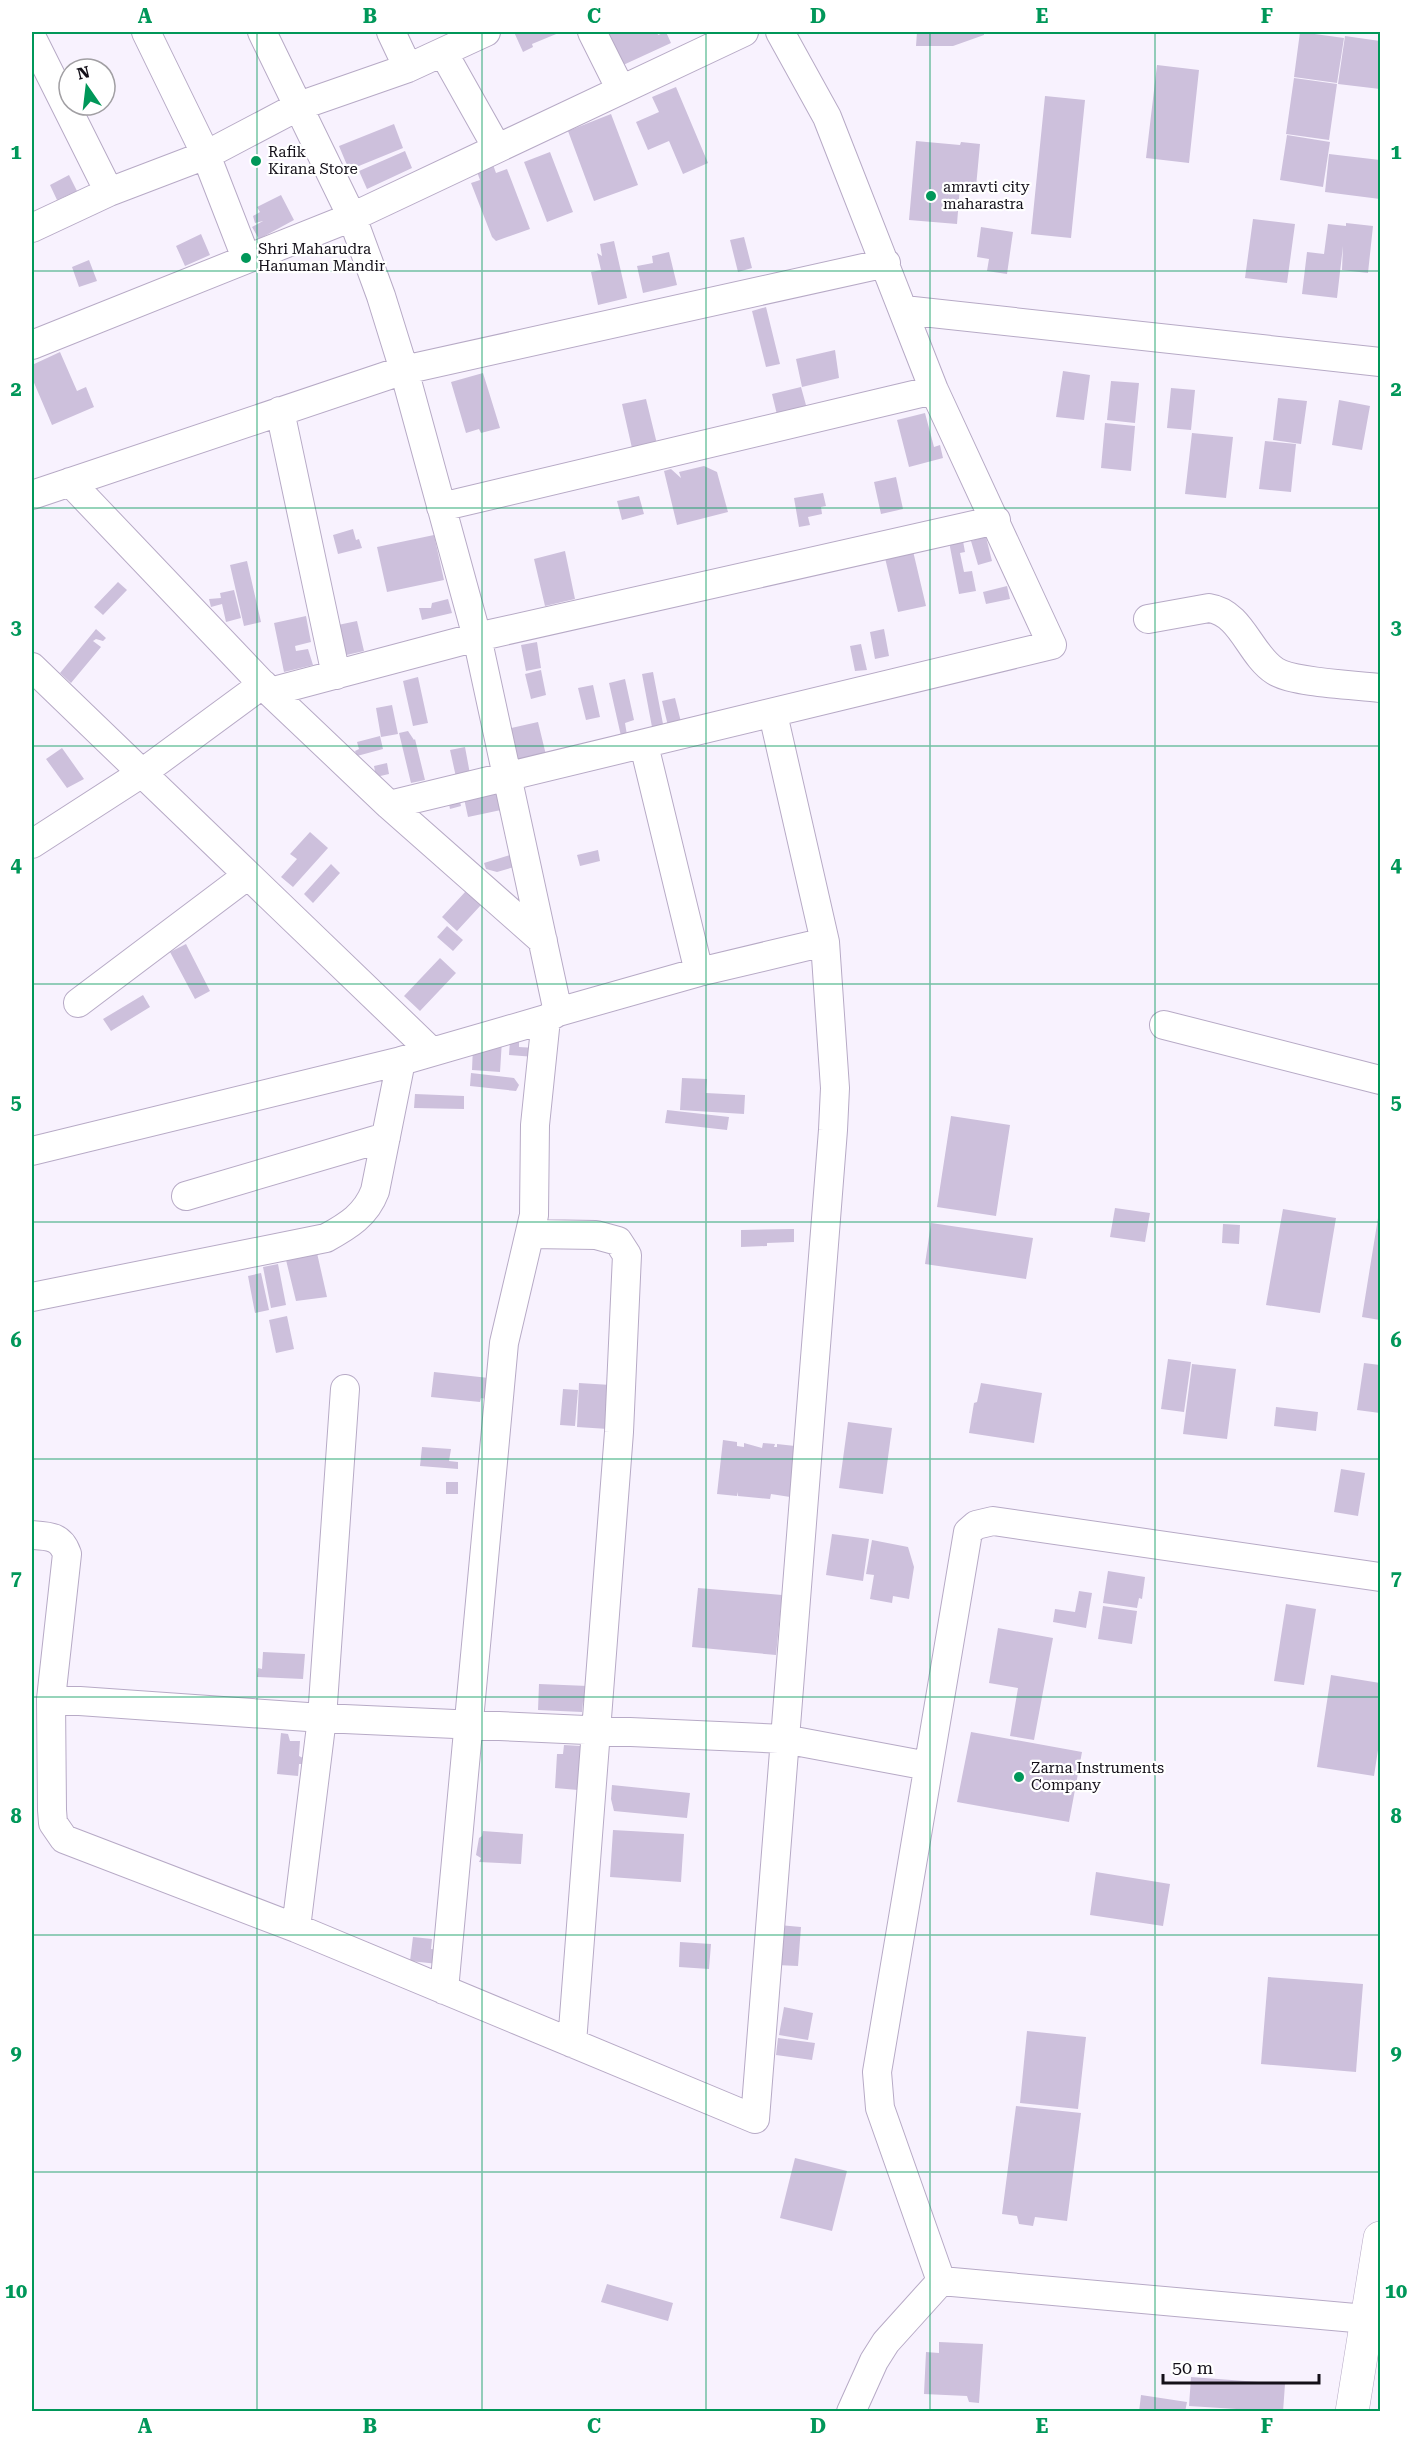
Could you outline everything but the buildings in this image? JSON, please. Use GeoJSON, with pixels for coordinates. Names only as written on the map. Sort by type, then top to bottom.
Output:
{"type":"FeatureCollection","features":[{"type":"Feature","properties":{"kind":"main road"},"geometry":{"type":"LineString","coordinates":[[1352,2412],[1380,2238]]}},
{"type":"Feature","properties":{"kind":"street"},"geometry":{"type":"LineString","coordinates":[[146,32],[207,155],[246,258]]}},
{"type":"Feature","properties":{"kind":"street"},"geometry":{"type":"LineString","coordinates":[[262,32],[352,217],[404,369],[477,637],[543,941],[552,1016],[535,1125],[534,1215],[504,1343],[444,1990]]}},
{"type":"Feature","properties":{"kind":"street"},"geometry":{"type":"LineString","coordinates":[[391,32],[408,69]]}},
{"type":"Feature","properties":{"kind":"street"},"geometry":{"type":"LineString","coordinates":[[32,228],[109,192],[207,155],[298,106],[408,69],[486,32]]}},
{"type":"Feature","properties":{"kind":"street"},"geometry":{"type":"LineString","coordinates":[[592,32],[621,90]]}},
{"type":"Feature","properties":{"kind":"street"},"geometry":{"type":"LineString","coordinates":[[32,345],[352,217],[744,32]]}},
{"type":"Feature","properties":{"kind":"street"},"geometry":{"type":"LineString","coordinates":[[389,805],[1052,645],[934,390],[827,117],[780,32]]}},
{"type":"Feature","properties":{"kind":"street"},"geometry":{"type":"LineString","coordinates":[[32,38],[109,192]]}},
{"type":"Feature","properties":{"kind":"street"},"geometry":{"type":"LineString","coordinates":[[443,52],[497,148]]}},
{"type":"Feature","properties":{"kind":"street"},"geometry":{"type":"LineString","coordinates":[[32,495],[404,369],[886,263]]}},
{"type":"Feature","properties":{"kind":"street"},"geometry":{"type":"LineString","coordinates":[[904,310],[1380,362]]}},
{"type":"Feature","properties":{"kind":"street"},"geometry":{"type":"LineString","coordinates":[[441,507],[934,390]]}},
{"type":"Feature","properties":{"kind":"street"},"geometry":{"type":"LineString","coordinates":[[279,411],[336,675]]}},
{"type":"Feature","properties":{"kind":"street"},"geometry":{"type":"LineString","coordinates":[[70,482],[266,688],[389,805],[543,941]]}},
{"type":"Feature","properties":{"kind":"street"},"geometry":{"type":"LineString","coordinates":[[32,844],[142,773],[266,688],[336,675],[477,637],[996,520]]}},
{"type":"Feature","properties":{"kind":"street"},"geometry":{"type":"LineString","coordinates":[[1148,619],[1209,608],[1217,609],[1231,618],[1265,662],[1275,671],[1302,678],[1380,688]]}},
{"type":"Feature","properties":{"kind":"street"},"geometry":{"type":"LineString","coordinates":[[32,668],[431,1051]]}},
{"type":"Feature","properties":{"kind":"street"},"geometry":{"type":"LineString","coordinates":[[32,1535],[51,1536],[60,1541],[67,1554],[51,1699],[51,1810],[53,1823],[64,1839],[296,1928],[755,2119],[836,1088],[825,942],[772,714]]}},
{"type":"Feature","properties":{"kind":"street"},"geometry":{"type":"LineString","coordinates":[[644,745],[699,972]]}},
{"type":"Feature","properties":{"kind":"street"},"geometry":{"type":"LineString","coordinates":[[78,1003],[248,875]]}},
{"type":"Feature","properties":{"kind":"street"},"geometry":{"type":"LineString","coordinates":[[32,1151],[401,1061],[699,972],[825,942]]}},
{"type":"Feature","properties":{"kind":"street"},"geometry":{"type":"LineString","coordinates":[[1164,1025],[1380,1080]]}},
{"type":"Feature","properties":{"kind":"street"},"geometry":{"type":"LineString","coordinates":[[32,1297],[326,1238],[347,1227],[363,1213],[371,1202],[401,1061]]}},
{"type":"Feature","properties":{"kind":"street"},"geometry":{"type":"LineString","coordinates":[[186,1196],[386,1137]]}},
{"type":"Feature","properties":{"kind":"street"},"geometry":{"type":"LineString","coordinates":[[531,1234],[596,1235],[618,1240],[627,1255],[619,1432],[573,2043]]}},
{"type":"Feature","properties":{"kind":"street"},"geometry":{"type":"LineString","coordinates":[[296,1928],[322,1718],[345,1389]]}},
{"type":"Feature","properties":{"kind":"street"},"geometry":{"type":"LineString","coordinates":[[941,2282],[880,2108],[878,2072],[968,1532],[976,1525],[993,1521],[1380,1577]]}},
{"type":"Feature","properties":{"kind":"street"},"geometry":{"type":"LineString","coordinates":[[51,1699],[322,1718],[784,1739],[928,1766]]}},
{"type":"Feature","properties":{"kind":"street"},"geometry":{"type":"LineString","coordinates":[[941,2282],[1366,2319]]}},
{"type":"Feature","properties":{"kind":"street"},"geometry":{"type":"LineString","coordinates":[[851,2412],[874,2361],[886,2342],[941,2282]]}},
{"type":"Feature","properties":{"kind":"place","name":"Rafik Kirana Store"},"geometry":{"type":"Point","coordinates":[256,161]}},
{"type":"Feature","properties":{"kind":"place","name":"amravti city maharastra"},"geometry":{"type":"Point","coordinates":[931,196]}},
{"type":"Feature","properties":{"kind":"place","name":"Shri Maharudra Hanuman Mandir"},"geometry":{"type":"Point","coordinates":[246,258]}},
{"type":"Feature","properties":{"kind":"place","name":"Zarna Instruments Company"},"geometry":{"type":"Point","coordinates":[1019,1777]}}]}
